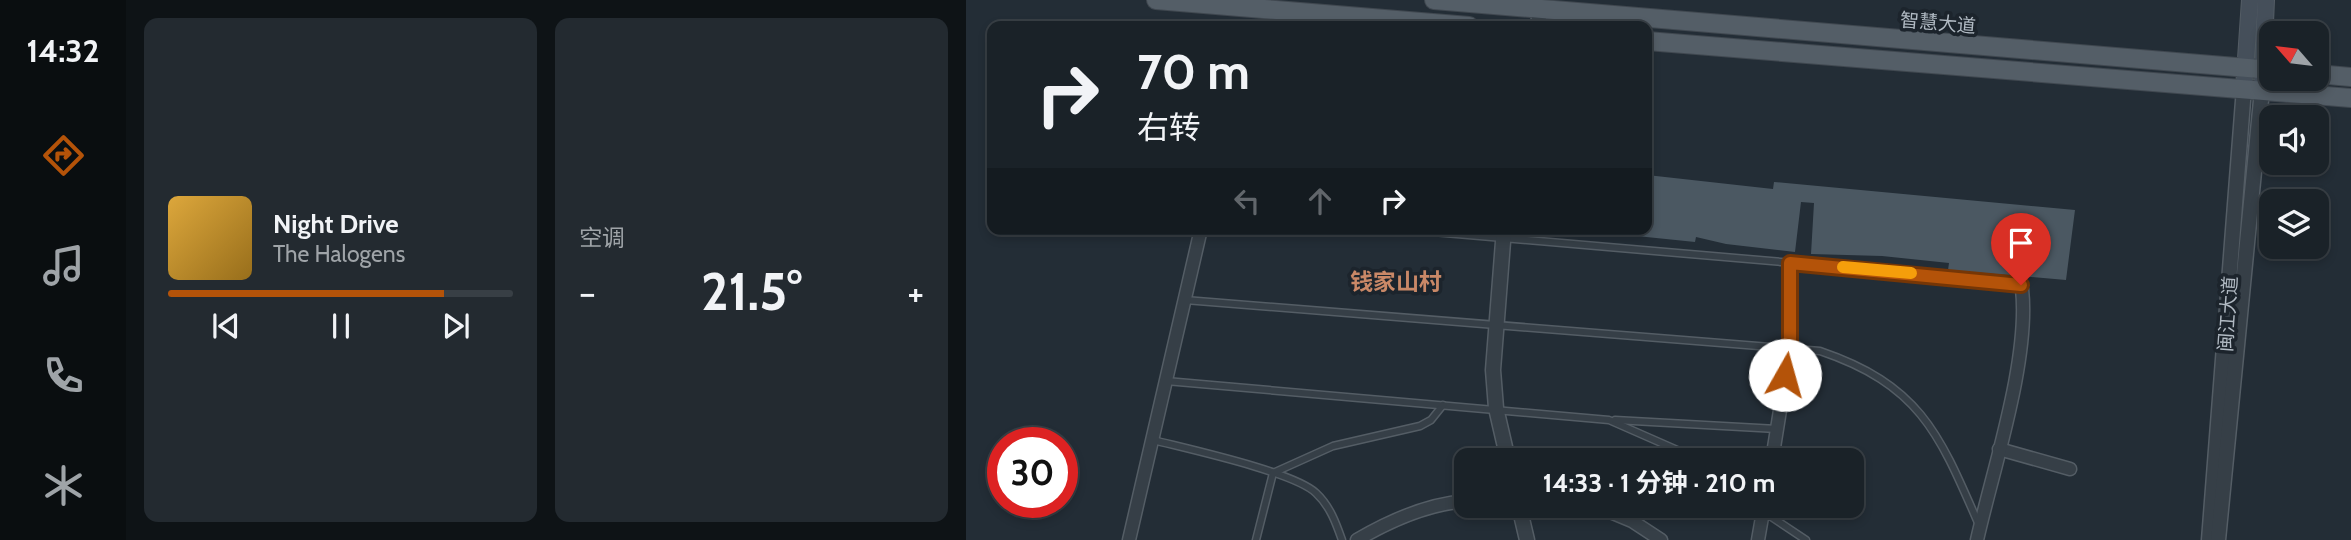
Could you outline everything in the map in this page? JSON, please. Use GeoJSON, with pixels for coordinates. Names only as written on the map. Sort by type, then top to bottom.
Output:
{"type":"FeatureCollection","features":[{"type":"Feature","properties":{"kind":"main road"},"geometry":{"type":"LineString","coordinates":[[1156,0],[1409,21]]}},
{"type":"Feature","properties":{"kind":"main road","name":"智慧大道"},"geometry":{"type":"LineString","coordinates":[[1434,0],[1539,18],[1581,21]]}},
{"type":"Feature","properties":{"kind":"main road"},"geometry":{"type":"LineString","coordinates":[[2250,0],[2259,62]]}},
{"type":"Feature","properties":{"kind":"main road"},"geometry":{"type":"LineString","coordinates":[[2264,21],[2266,0]]}},
{"type":"Feature","properties":{"kind":"main road","name":"智慧大道"},"geometry":{"type":"LineString","coordinates":[[1652,26],[2259,69]]}},
{"type":"Feature","properties":{"kind":"main road"},"geometry":{"type":"LineString","coordinates":[[1652,41],[2351,98]]}},
{"type":"Feature","properties":{"kind":"main road"},"geometry":{"type":"LineString","coordinates":[[2253,89],[2259,72]]}},
{"type":"Feature","properties":{"kind":"main road"},"geometry":{"type":"LineString","coordinates":[[2329,75],[2351,77]]}},
{"type":"Feature","properties":{"kind":"street","name":"闽江大道"},"geometry":{"type":"LineString","coordinates":[[2209,540],[2253,89]]}},
{"type":"Feature","properties":{"kind":"street","name":"闽江大道"},"geometry":{"type":"LineString","coordinates":[[2218,540],[2253,89]]}},
{"type":"Feature","properties":{"kind":"street"},"geometry":{"type":"LineString","coordinates":[[1129,540],[1200,235]]}},
{"type":"Feature","properties":{"kind":"street"},"geometry":{"type":"LineString","coordinates":[[1503,235],[1493,369],[1496,408],[1505,448]]}},
{"type":"Feature","properties":{"kind":"street"},"geometry":{"type":"LineString","coordinates":[[1774,448],[1790,348],[1790,263]]}},
{"type":"Feature","properties":{"kind":"street"},"geometry":{"type":"LineString","coordinates":[[1979,534],[2020,345],[2022,289]]}},
{"type":"Feature","properties":{"kind":"street"},"geometry":{"type":"LineString","coordinates":[[1999,449],[2070,469]]}},
{"type":"Feature","properties":{"kind":"street"},"geometry":{"type":"LineString","coordinates":[[1357,540],[1386,523],[1416,512],[1454,504]]}},
{"type":"Feature","properties":{"kind":"street"},"geometry":{"type":"LineString","coordinates":[[1522,518],[1527,540]]}},
{"type":"Feature","properties":{"kind":"street"},"geometry":{"type":"LineString","coordinates":[[1625,518],[1661,540]]}},
{"type":"Feature","properties":{"kind":"street"},"geometry":{"type":"LineString","coordinates":[[1758,540],[1760,518]]}},
{"type":"Feature","properties":{"kind":"lane"},"geometry":{"type":"LineString","coordinates":[[1513,235],[2015,282],[2022,289]]}},
{"type":"Feature","properties":{"kind":"lane"},"geometry":{"type":"LineString","coordinates":[[1185,300],[1820,351],[1851,361],[1893,384],[1919,411],[1940,441],[1979,534]]}},
{"type":"Feature","properties":{"kind":"lane"},"geometry":{"type":"LineString","coordinates":[[1166,381],[1609,420],[1777,429]]}},
{"type":"Feature","properties":{"kind":"lane"},"geometry":{"type":"LineString","coordinates":[[1273,473],[1334,446],[1420,426],[1431,420],[1443,405]]}},
{"type":"Feature","properties":{"kind":"lane"},"geometry":{"type":"LineString","coordinates":[[1609,420],[1673,448]]}},
{"type":"Feature","properties":{"kind":"lane"},"geometry":{"type":"LineString","coordinates":[[1153,440],[1293,478],[1316,493],[1335,519],[1342,540]]}},
{"type":"Feature","properties":{"kind":"lane"},"geometry":{"type":"LineString","coordinates":[[1256,540],[1273,473]]}},
{"type":"Feature","properties":{"kind":"lane"},"geometry":{"type":"LineString","coordinates":[[1775,518],[1805,540]]}},
{"type":"Feature","properties":{"kind":"building"},"geometry":{"type":"Polygon","coordinates":[[[1652,176],[1773,189],[1774,182],[2075,210],[2066,280],[1948,270],[1949,263],[1882,256],[1811,254],[1814,203],[1801,202],[1795,252],[1726,244],[1696,237],[1695,242],[1627,235],[1652,235],[1652,176]]]}},
{"type":"Feature","properties":{"kind":"slow traffic"},"geometry":{"type":"LineString","coordinates":[[1843,267],[1911,273]]}},
{"type":"Feature","properties":{"kind":"district","name":"钱家山村"},"geometry":{"type":"Point","coordinates":[1396,282]}},
{"type":"Feature","properties":{"kind":"route"},"geometry":{"type":"LineString","coordinates":[[1785,375],[1790,348],[1790,263],[2015,282],[2021,285]]}}]}
